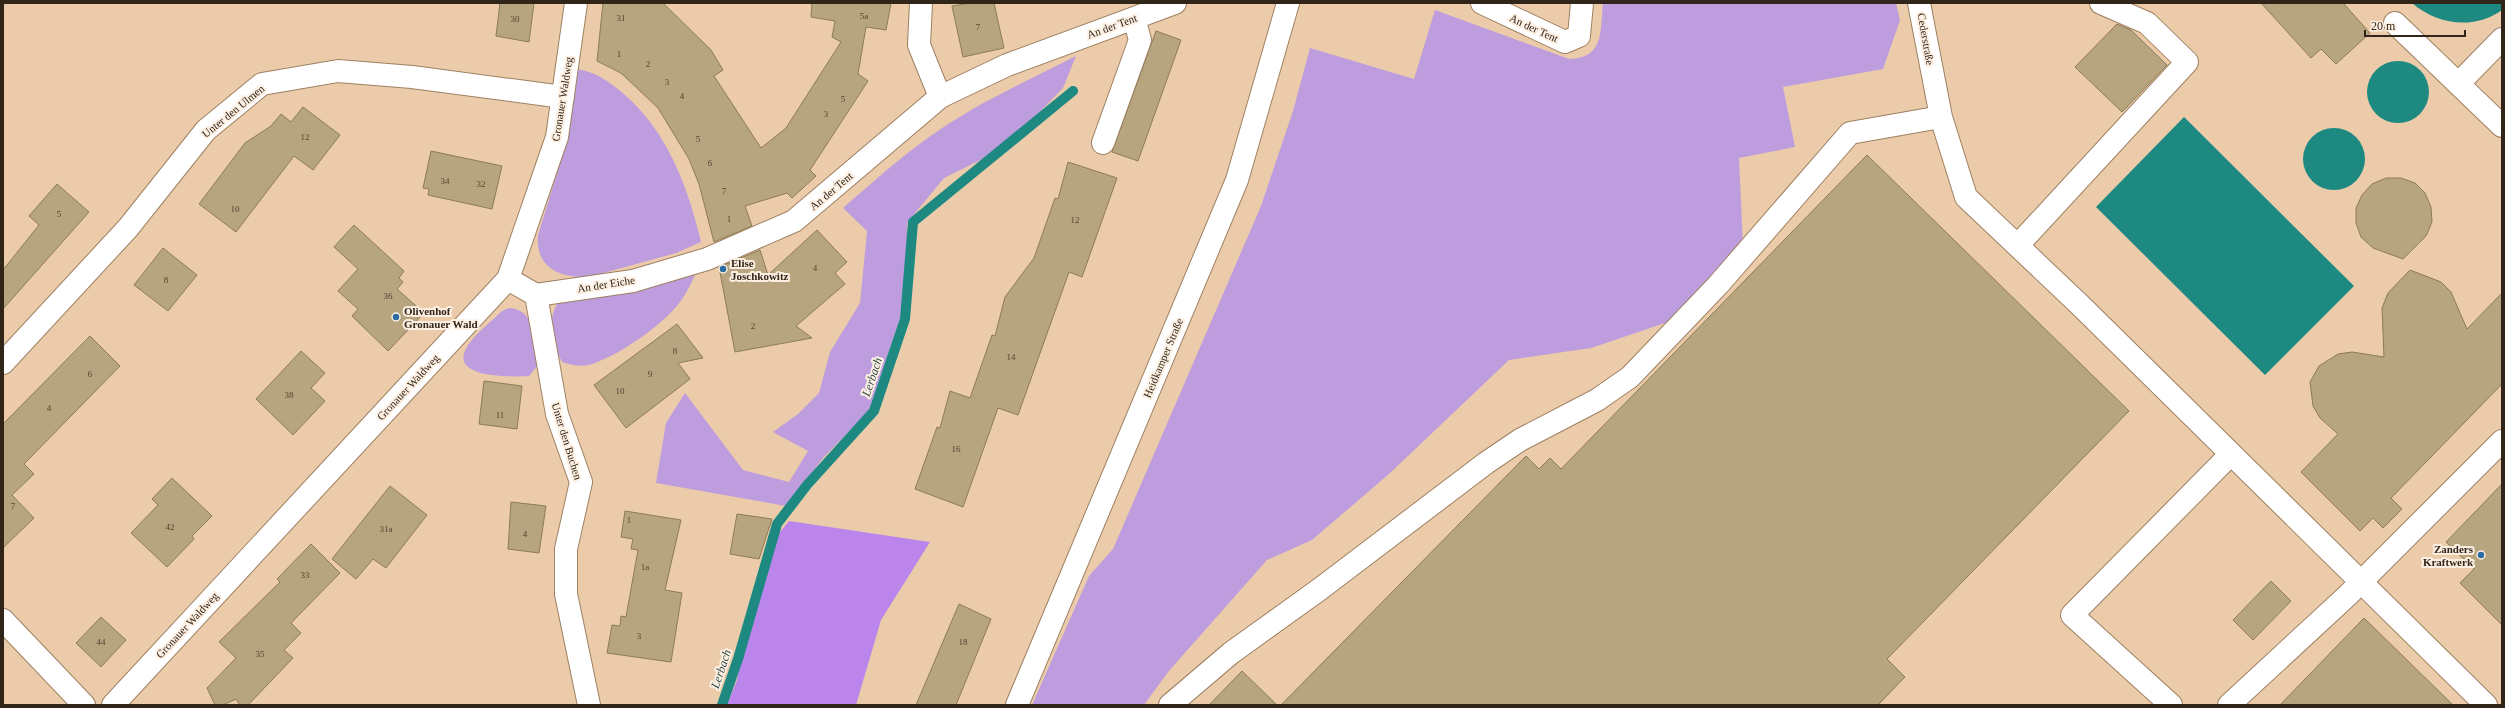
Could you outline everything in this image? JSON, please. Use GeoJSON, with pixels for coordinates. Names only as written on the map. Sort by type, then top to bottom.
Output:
{"type":"FeatureCollection","features":[{"type":"Feature","properties":{"kind":"street","name":"Gronauer Waldweg"},"geometry":{"type":"LineString","coordinates":[[113,705],[508,279],[557,137],[576,3]]}},
{"type":"Feature","properties":{"kind":"street"},"geometry":{"type":"LineString","coordinates":[[921,3],[919,45],[940,97]]}},
{"type":"Feature","properties":{"kind":"street","name":"An der Tent"},"geometry":{"type":"LineString","coordinates":[[707,259],[794,221],[940,97],[1007,65],[1175,3]]}},
{"type":"Feature","properties":{"kind":"street","name":"Heidkamper Straße"},"geometry":{"type":"LineString","coordinates":[[1017,705],[1237,180],[1288,3]]}},
{"type":"Feature","properties":{"kind":"street","name":"An der Tent"},"geometry":{"type":"LineString","coordinates":[[1482,3],[1565,42],[1579,36],[1582,3]]}},
{"type":"Feature","properties":{"kind":"street","name":"Cederstraße"},"geometry":{"type":"LineString","coordinates":[[1919,3],[1941,117],[1966,197],[2018,245],[2486,705]]}},
{"type":"Feature","properties":{"kind":"street"},"geometry":{"type":"LineString","coordinates":[[2018,245],[2187,62],[2147,23],[2100,3]]}},
{"type":"Feature","properties":{"kind":"street"},"geometry":{"type":"LineString","coordinates":[[1103,143],[1140,40],[1134,18]]}},
{"type":"Feature","properties":{"kind":"street"},"geometry":{"type":"LineString","coordinates":[[2395,23],[2502,126]]}},
{"type":"Feature","properties":{"kind":"street"},"geometry":{"type":"LineString","coordinates":[[2458,84],[2502,39]]}},
{"type":"Feature","properties":{"kind":"street","name":"Unter den Ulmen"},"geometry":{"type":"LineString","coordinates":[[3,363],[128,228],[206,130],[262,84],[338,71],[412,78],[563,97]]}},
{"type":"Feature","properties":{"kind":"street"},"geometry":{"type":"LineString","coordinates":[[1170,705],[1231,653],[1320,589],[1486,463],[1520,440],[1597,400],[1630,377],[1718,285],[1850,133],[1941,117]]}},
{"type":"Feature","properties":{"kind":"street","name":"An der Eiche"},"geometry":{"type":"LineString","coordinates":[[536,296],[633,281],[707,259]]}},
{"type":"Feature","properties":{"kind":"street"},"geometry":{"type":"LineString","coordinates":[[508,279],[536,296]]}},
{"type":"Feature","properties":{"kind":"street","name":"Unter den Buchen"},"geometry":{"type":"LineString","coordinates":[[536,296],[557,414],[581,482],[566,549],[566,594],[589,705]]}},
{"type":"Feature","properties":{"kind":"street"},"geometry":{"type":"LineString","coordinates":[[2230,705],[2360,582],[2502,441]]}},
{"type":"Feature","properties":{"kind":"street"},"geometry":{"type":"LineString","coordinates":[[2171,705],[2072,615],[2231,454]]}},
{"type":"Feature","properties":{"kind":"street"},"geometry":{"type":"LineString","coordinates":[[3,620],[84,705]]}},
{"type":"Feature","properties":{"kind":"shaded area"},"geometry":{"type":"Polygon","coordinates":[[[1603,3],[1896,3],[1900,20],[1883,69],[1783,87],[1795,147],[1739,158],[1743,246],[1677,319],[1591,348],[1509,360],[1389,474],[1312,540],[1267,560],[1168,672],[1144,705],[1032,705],[1089,576],[1113,549],[1261,206],[1293,111],[1310,48],[1414,79],[1435,10],[1569,59],[1589,54],[1595,48],[1600,32],[1603,3]]]}},
{"type":"Feature","properties":{"kind":"shaded area"},"geometry":{"type":"Polygon","coordinates":[[[1076,56],[1063,88],[1005,148],[944,178],[907,223],[907,297],[870,410],[823,458],[786,506],[656,483],[666,423],[685,393],[743,470],[789,482],[808,451],[773,432],[798,414],[819,393],[830,352],[860,303],[867,231],[843,208],[886,170],[949,123],[1002,93],[1076,56]]]}},
{"type":"Feature","properties":{"kind":"shaded area"},"geometry":{"type":"Polygon","coordinates":[[[577,69],[597,75],[614,86],[640,110],[653,126],[665,144],[683,181],[701,242],[676,253],[589,277],[568,276],[559,273],[545,263],[538,246],[538,235],[562,157],[577,69]]]}},
{"type":"Feature","properties":{"kind":"shaded area"},"geometry":{"type":"Polygon","coordinates":[[[695,275],[689,288],[676,307],[658,324],[636,341],[611,356],[589,365],[582,366],[562,362],[555,347],[552,331],[553,315],[559,301],[621,293],[695,275]]]}},
{"type":"Feature","properties":{"kind":"shaded area"},"geometry":{"type":"Polygon","coordinates":[[[509,308],[518,310],[525,314],[529,320],[533,328],[539,364],[529,376],[498,376],[475,371],[467,366],[463,359],[466,349],[472,339],[502,311],[509,308]]]}},
{"type":"Feature","properties":{"kind":"shaded area"},"geometry":{"type":"Polygon","coordinates":[[[789,521],[930,542],[881,620],[856,705],[727,705],[737,680],[752,607],[775,538],[789,521]]]}},
{"type":"Feature","properties":{"kind":"water"},"geometry":{"type":"Polygon","coordinates":[[[2412,3],[2502,3],[2502,10],[2480,20],[2456,22],[2433,16],[2412,3]]]}},
{"type":"Feature","properties":{"kind":"water"},"geometry":{"type":"Polygon","coordinates":[[[2398,61],[2415,66],[2420,70],[2424,75],[2429,92],[2424,109],[2420,114],[2415,118],[2398,123],[2381,118],[2376,114],[2372,109],[2367,92],[2372,75],[2376,70],[2381,66],[2398,61]]]}},
{"type":"Feature","properties":{"kind":"water"},"geometry":{"type":"Polygon","coordinates":[[[2184,117],[2354,286],[2265,375],[2096,207],[2184,117]]]}},
{"type":"Feature","properties":{"kind":"water"},"geometry":{"type":"Polygon","coordinates":[[[2334,128],[2351,133],[2356,137],[2360,142],[2365,159],[2360,176],[2356,181],[2351,185],[2334,190],[2317,185],[2312,181],[2308,176],[2303,159],[2308,142],[2312,137],[2317,133],[2334,128]]]}},
{"type":"Feature","properties":{"kind":"building"},"geometry":{"type":"Polygon","coordinates":[[[500,3],[534,3],[529,42],[496,36],[500,3]]]}},
{"type":"Feature","properties":{"kind":"building"},"geometry":{"type":"Polygon","coordinates":[[[603,3],[663,3],[711,50],[723,70],[714,76],[761,148],[786,128],[841,42],[832,37],[835,21],[811,17],[812,3],[891,3],[886,30],[866,27],[858,74],[868,81],[810,170],[816,176],[792,198],[787,193],[745,206],[752,226],[714,242],[699,184],[689,159],[658,108],[621,73],[597,61],[603,3]]]}},
{"type":"Feature","properties":{"kind":"building"},"geometry":{"type":"Polygon","coordinates":[[[970,3],[994,3],[1004,48],[963,57],[952,6],[970,3]]]}},
{"type":"Feature","properties":{"kind":"building"},"geometry":{"type":"Polygon","coordinates":[[[2261,3],[2343,3],[2370,33],[2336,64],[2321,49],[2311,58],[2261,3]]]}},
{"type":"Feature","properties":{"kind":"building"},"geometry":{"type":"Polygon","coordinates":[[[2117,24],[2131,30],[2167,65],[2122,112],[2075,67],[2117,24]]]}},
{"type":"Feature","properties":{"kind":"building"},"geometry":{"type":"Polygon","coordinates":[[[1156,31],[1181,40],[1138,161],[1112,152],[1156,31]]]}},
{"type":"Feature","properties":{"kind":"building"},"geometry":{"type":"Polygon","coordinates":[[[303,107],[340,135],[313,170],[294,156],[236,232],[199,204],[245,143],[271,126],[281,114],[291,122],[303,107]]]}},
{"type":"Feature","properties":{"kind":"building"},"geometry":{"type":"Polygon","coordinates":[[[431,151],[502,166],[492,209],[428,195],[429,189],[423,188],[431,151]]]}},
{"type":"Feature","properties":{"kind":"building"},"geometry":{"type":"Polygon","coordinates":[[[1867,155],[2129,411],[1887,659],[1905,677],[1878,705],[1281,705],[1526,456],[1539,469],[1550,458],[1561,469],[1867,155]]]}},
{"type":"Feature","properties":{"kind":"building"},"geometry":{"type":"Polygon","coordinates":[[[1068,162],[1117,178],[1082,277],[1069,272],[1018,415],[998,408],[963,507],[915,489],[937,427],[940,428],[950,391],[970,398],[992,335],[995,336],[1005,297],[1034,258],[1055,198],[1058,199],[1068,162]]]}},
{"type":"Feature","properties":{"kind":"building"},"geometry":{"type":"Polygon","coordinates":[[[2386,178],[2401,178],[2415,183],[2425,193],[2431,207],[2432,222],[2426,236],[2403,259],[2373,248],[2361,237],[2356,223],[2356,208],[2362,195],[2372,184],[2386,178]]]}},
{"type":"Feature","properties":{"kind":"building"},"geometry":{"type":"Polygon","coordinates":[[[57,184],[89,212],[3,309],[3,270],[39,225],[29,216],[57,184]]]}},
{"type":"Feature","properties":{"kind":"building"},"geometry":{"type":"Polygon","coordinates":[[[354,225],[404,271],[399,278],[403,282],[397,289],[424,313],[388,351],[352,316],[358,309],[338,291],[358,269],[334,247],[354,225]]]}},
{"type":"Feature","properties":{"kind":"building"},"geometry":{"type":"Polygon","coordinates":[[[817,230],[847,262],[835,273],[845,284],[796,326],[812,338],[735,352],[719,267],[760,250],[768,275],[817,230]]]}},
{"type":"Feature","properties":{"kind":"building"},"geometry":{"type":"Polygon","coordinates":[[[163,248],[197,275],[168,311],[134,285],[163,248]]]}},
{"type":"Feature","properties":{"kind":"building"},"geometry":{"type":"Polygon","coordinates":[[[2410,270],[2441,282],[2451,292],[2467,329],[2502,293],[2502,384],[2391,498],[2402,509],[2383,528],[2373,518],[2360,531],[2301,472],[2338,434],[2320,418],[2313,406],[2310,382],[2319,366],[2338,354],[2352,352],[2384,357],[2382,308],[2388,293],[2410,270]]]}},
{"type":"Feature","properties":{"kind":"building"},"geometry":{"type":"Polygon","coordinates":[[[677,324],[703,358],[678,363],[690,379],[626,428],[594,385],[677,324]]]}},
{"type":"Feature","properties":{"kind":"building"},"geometry":{"type":"Polygon","coordinates":[[[90,336],[120,366],[24,464],[34,474],[12,495],[34,518],[3,548],[3,424],[90,336]]]}},
{"type":"Feature","properties":{"kind":"building"},"geometry":{"type":"Polygon","coordinates":[[[301,351],[325,373],[311,388],[325,401],[293,435],[256,399],[301,351]]]}},
{"type":"Feature","properties":{"kind":"building"},"geometry":{"type":"Polygon","coordinates":[[[484,381],[522,386],[517,429],[479,424],[484,381]]]}},
{"type":"Feature","properties":{"kind":"building"},"geometry":{"type":"Polygon","coordinates":[[[172,478],[212,516],[192,536],[194,539],[167,567],[131,533],[158,505],[152,499],[172,478]]]}},
{"type":"Feature","properties":{"kind":"building","name":"Zanders Kraftwerk"},"geometry":{"type":"Polygon","coordinates":[[[2502,484],[2502,625],[2460,583],[2474,569],[2446,542],[2502,484]]]}},
{"type":"Feature","properties":{"kind":"building"},"geometry":{"type":"Polygon","coordinates":[[[390,486],[427,515],[386,568],[373,559],[356,579],[332,559],[390,486]]]}},
{"type":"Feature","properties":{"kind":"building"},"geometry":{"type":"Polygon","coordinates":[[[511,502],[546,506],[539,553],[508,549],[511,502]]]}},
{"type":"Feature","properties":{"kind":"building"},"geometry":{"type":"Polygon","coordinates":[[[625,511],[681,520],[665,590],[682,593],[671,662],[607,653],[612,625],[620,626],[621,616],[626,617],[638,550],[631,549],[633,539],[621,537],[625,511]]]}},
{"type":"Feature","properties":{"kind":"building"},"geometry":{"type":"Polygon","coordinates":[[[737,514],[772,519],[759,559],[730,554],[737,514]]]}},
{"type":"Feature","properties":{"kind":"building"},"geometry":{"type":"Polygon","coordinates":[[[311,544],[340,573],[291,623],[301,633],[284,650],[293,658],[248,705],[240,705],[236,699],[223,705],[215,705],[207,688],[236,658],[219,642],[280,582],[277,579],[311,544]]]}},
{"type":"Feature","properties":{"kind":"building"},"geometry":{"type":"Polygon","coordinates":[[[2271,581],[2291,601],[2253,640],[2233,620],[2271,581]]]}},
{"type":"Feature","properties":{"kind":"building"},"geometry":{"type":"Polygon","coordinates":[[[959,604],[991,619],[956,705],[916,705],[959,604]]]}},
{"type":"Feature","properties":{"kind":"building"},"geometry":{"type":"Polygon","coordinates":[[[101,617],[126,640],[101,667],[76,643],[101,617]]]}},
{"type":"Feature","properties":{"kind":"building"},"geometry":{"type":"Polygon","coordinates":[[[2364,618],[2453,705],[2280,705],[2364,618]]]}},
{"type":"Feature","properties":{"kind":"building"},"geometry":{"type":"Polygon","coordinates":[[[1242,671],[1277,705],[1209,705],[1242,671]]]}},
{"type":"Feature","properties":{"kind":"waterway","name":"Lerbach"},"geometry":{"type":"LineString","coordinates":[[722,705],[738,659],[777,524],[807,485],[874,411],[905,319],[913,222],[1073,91]]}},
{"type":"Feature","properties":{"kind":"place","name":"Elise Joschkowitz"},"geometry":{"type":"Point","coordinates":[723,269]}},
{"type":"Feature","properties":{"kind":"place","name":"Olivenhof Gronauer Wald"},"geometry":{"type":"Point","coordinates":[396,317]}},
{"type":"Feature","properties":{"kind":"place","name":"Zanders Kraftwerk"},"geometry":{"type":"Point","coordinates":[2481,555]}}]}
